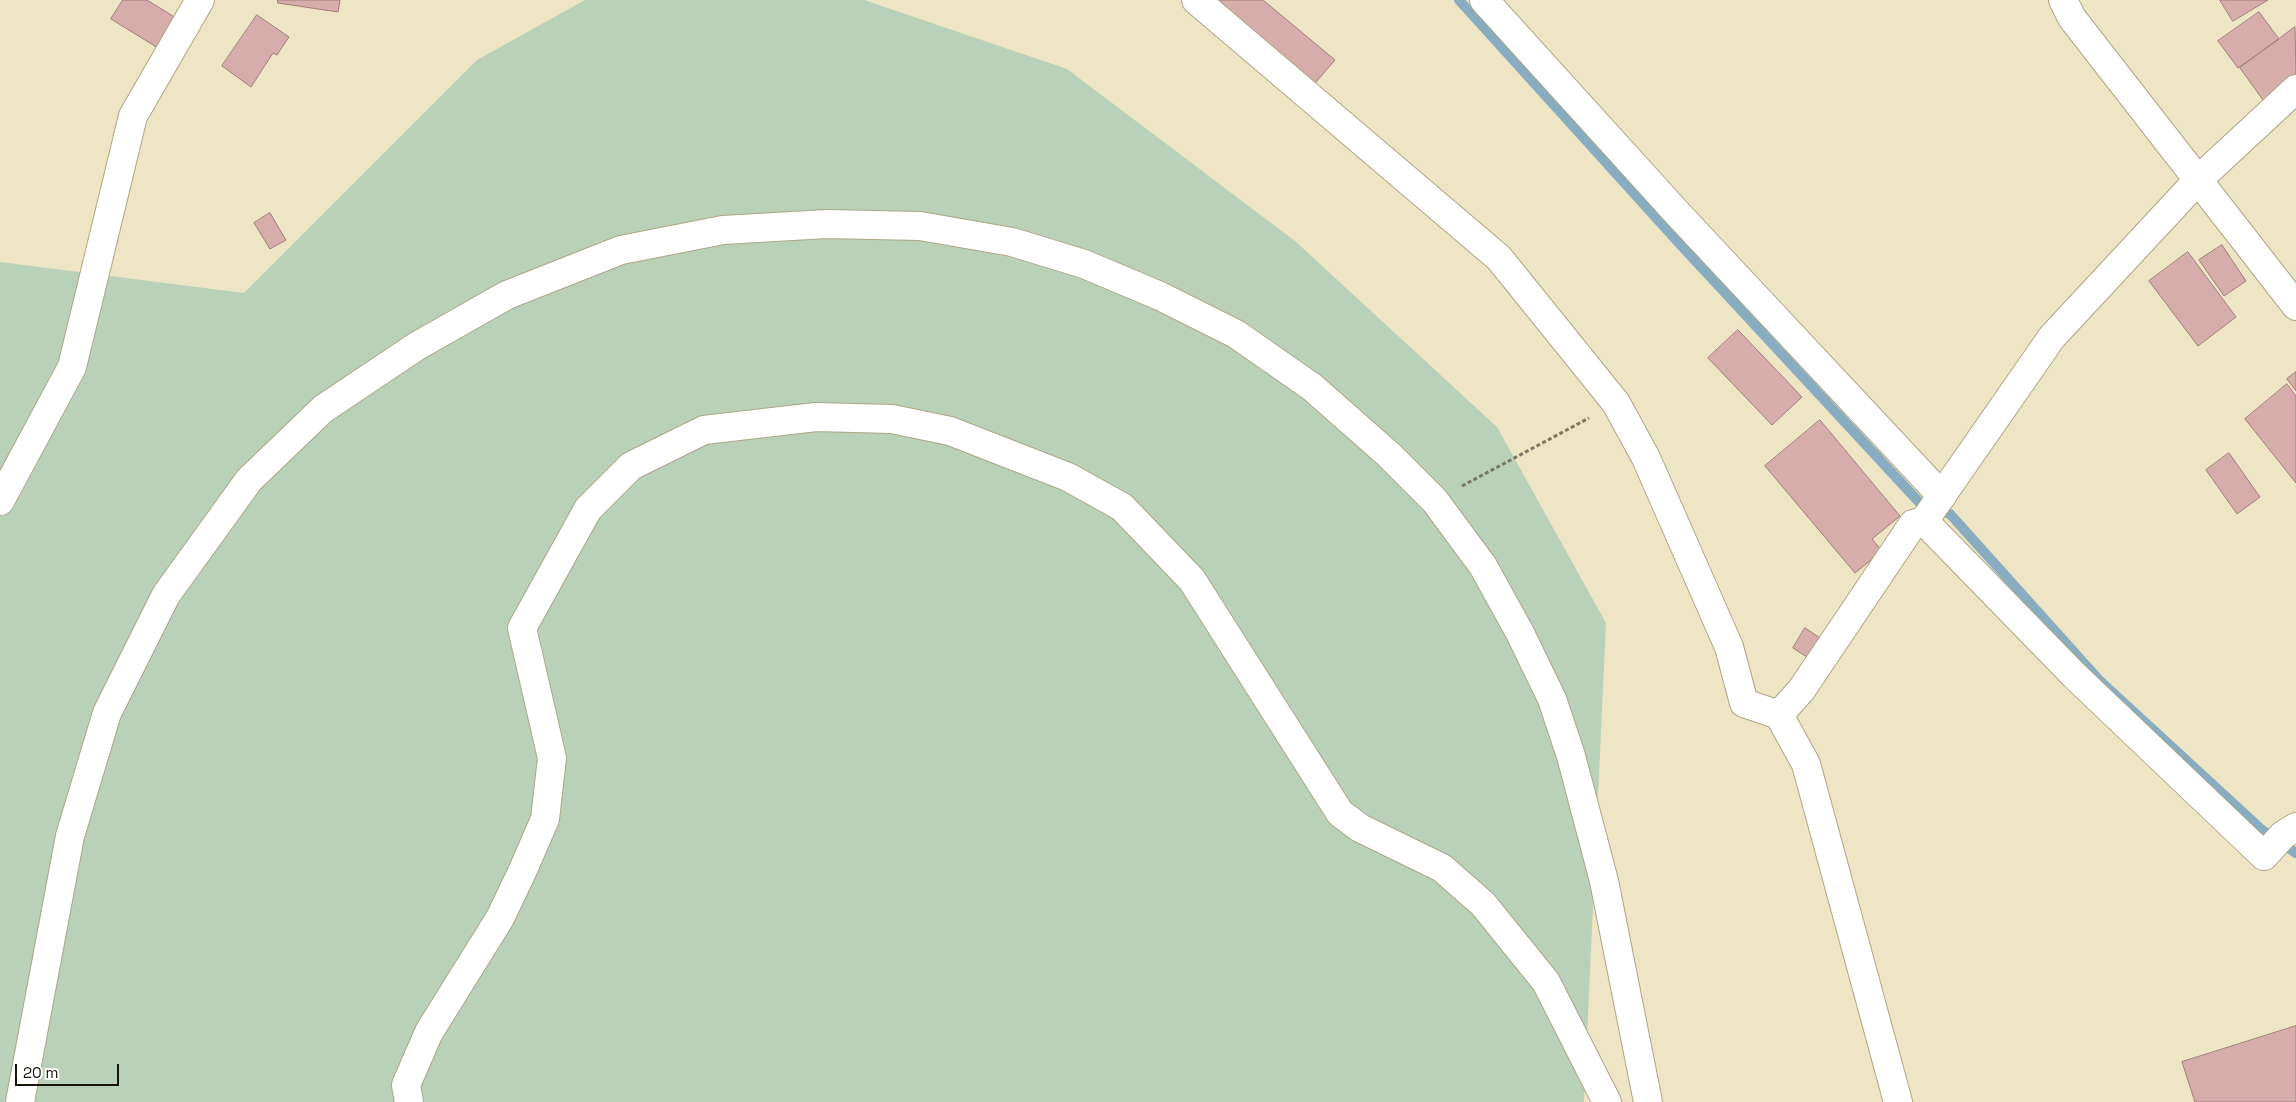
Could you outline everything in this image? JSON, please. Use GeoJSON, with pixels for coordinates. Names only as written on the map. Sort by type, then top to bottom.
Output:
{"type":"FeatureCollection","features":[{"type":"Feature","properties":{"kind":"street"},"geometry":{"type":"LineString","coordinates":[[0,501],[72,367],[133,116],[200,0]]}},
{"type":"Feature","properties":{"kind":"street"},"geometry":{"type":"LineString","coordinates":[[1196,0],[1499,258],[1616,403],[1646,458],[1729,647],[1744,703],[1779,715],[1806,764],[1898,1102]]}},
{"type":"Feature","properties":{"kind":"street"},"geometry":{"type":"LineString","coordinates":[[1484,0],[1678,214],[2075,676],[2264,856],[2284,837]]}},
{"type":"Feature","properties":{"kind":"street"},"geometry":{"type":"LineString","coordinates":[[2063,0],[2072,18],[2296,306]]}},
{"type":"Feature","properties":{"kind":"street"},"geometry":{"type":"LineString","coordinates":[[1779,715],[1802,689],[1913,524],[1933,509],[2052,337],[2199,179],[2296,89]]}},
{"type":"Feature","properties":{"kind":"street"},"geometry":{"type":"LineString","coordinates":[[20,1102],[70,836],[107,713],[166,595],[249,480],[323,409],[417,346],[507,295],[621,250],[723,230],[827,224],[920,226],[1012,242],[1084,264],[1160,296],[1236,334],[1312,386],[1388,454],[1435,501],[1483,566],[1552,699],[1571,756],[1604,881],[1648,1102]]}},
{"type":"Feature","properties":{"kind":"street"},"geometry":{"type":"LineString","coordinates":[[409,1102],[406,1085],[429,1032],[500,918],[545,819],[552,758],[522,628],[588,509],[632,466],[704,430],[816,417],[892,419],[950,431],[1068,477],[1122,507],[1192,580],[1340,813],[1360,828],[1442,868],[1483,904],[1546,982],[1607,1102]]}},
{"type":"Feature","properties":{"kind":"path"},"geometry":{"type":"LineString","coordinates":[[1435,501],[1616,403]]}},
{"type":"Feature","properties":{"kind":"green space"},"geometry":{"type":"Polygon","coordinates":[[[585,0],[864,0],[1067,69],[1295,241],[1497,427],[1606,623],[1584,1102],[0,1102],[0,262],[244,293],[477,60],[585,0]]]}},
{"type":"Feature","properties":{"kind":"building"},"geometry":{"type":"Polygon","coordinates":[[[123,0],[147,0],[176,18],[158,48],[111,19],[123,0]]]}},
{"type":"Feature","properties":{"kind":"building"},"geometry":{"type":"Polygon","coordinates":[[[278,0],[340,0],[338,12],[278,3],[278,0]]]}},
{"type":"Feature","properties":{"kind":"building"},"geometry":{"type":"Polygon","coordinates":[[[1216,0],[1263,0],[1335,60],[1310,89],[1216,0]]]}},
{"type":"Feature","properties":{"kind":"building"},"geometry":{"type":"Polygon","coordinates":[[[2220,0],[2268,0],[2233,21],[2220,0]]]}},
{"type":"Feature","properties":{"kind":"building"},"geometry":{"type":"Polygon","coordinates":[[[2259,12],[2279,39],[2238,68],[2218,41],[2259,12]]]}},
{"type":"Feature","properties":{"kind":"building"},"geometry":{"type":"Polygon","coordinates":[[[257,15],[289,37],[277,55],[273,53],[251,87],[222,66],[257,15]]]}},
{"type":"Feature","properties":{"kind":"building"},"geometry":{"type":"Polygon","coordinates":[[[2295,27],[2296,76],[2263,100],[2240,68],[2295,27]]]}},
{"type":"Feature","properties":{"kind":"building"},"geometry":{"type":"Polygon","coordinates":[[[270,213],[286,240],[270,249],[254,223],[270,213]]]}},
{"type":"Feature","properties":{"kind":"building"},"geometry":{"type":"Polygon","coordinates":[[[2222,245],[2246,281],[2224,296],[2199,260],[2222,245]]]}},
{"type":"Feature","properties":{"kind":"building"},"geometry":{"type":"Polygon","coordinates":[[[2188,252],[2236,317],[2198,346],[2149,281],[2188,252]]]}},
{"type":"Feature","properties":{"kind":"building"},"geometry":{"type":"Polygon","coordinates":[[[1738,330],[1802,397],[1772,425],[1708,358],[1738,330]]]}},
{"type":"Feature","properties":{"kind":"building"},"geometry":{"type":"Polygon","coordinates":[[[2296,372],[2296,391],[2287,379],[2296,372]]]}},
{"type":"Feature","properties":{"kind":"building"},"geometry":{"type":"Polygon","coordinates":[[[2287,384],[2296,396],[2296,483],[2245,419],[2287,384]]]}},
{"type":"Feature","properties":{"kind":"building"},"geometry":{"type":"Polygon","coordinates":[[[1820,420],[1900,516],[1872,539],[1882,551],[1855,573],[1765,466],[1820,420]]]}},
{"type":"Feature","properties":{"kind":"building"},"geometry":{"type":"Polygon","coordinates":[[[2229,453],[2260,497],[2237,514],[2206,470],[2229,453]]]}},
{"type":"Feature","properties":{"kind":"building"},"geometry":{"type":"Polygon","coordinates":[[[1805,628],[1825,641],[1813,661],[1793,648],[1805,628]]]}},
{"type":"Feature","properties":{"kind":"building"},"geometry":{"type":"Polygon","coordinates":[[[2296,1026],[2296,1102],[2195,1102],[2182,1062],[2296,1026]]]}},
{"type":"Feature","properties":{"kind":"waterway"},"geometry":{"type":"LineString","coordinates":[[1459,0],[1677,241],[1919,502],[1950,514],[2100,681],[2262,830],[2296,853]]}}]}
